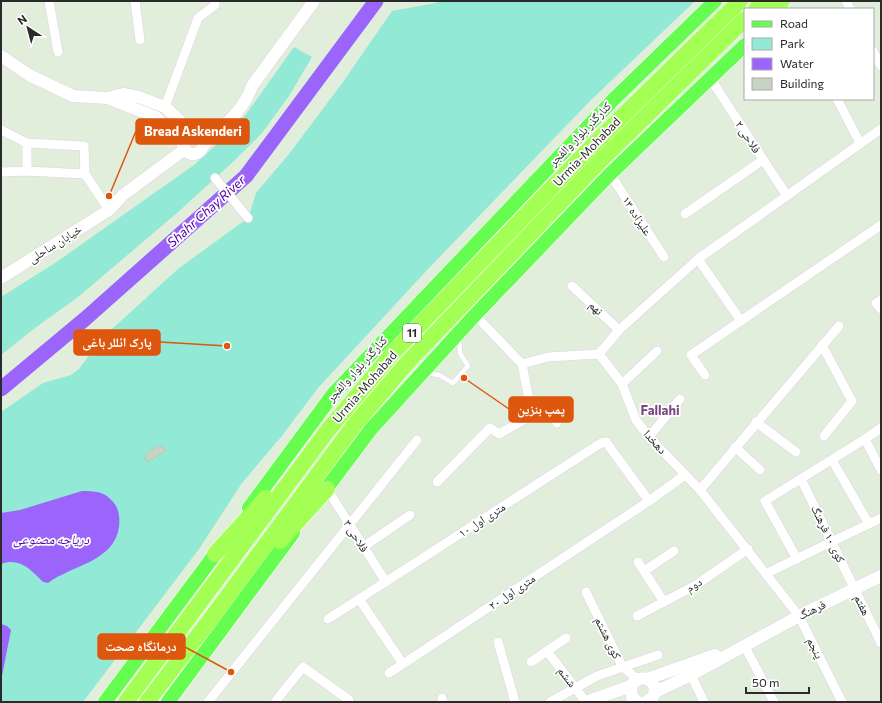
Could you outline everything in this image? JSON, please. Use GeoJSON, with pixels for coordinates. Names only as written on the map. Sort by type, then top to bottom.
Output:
{"type":"FeatureCollection","features":[{"type":"Feature","properties":{"kind":"highway","name":"Urmia-Mohabad"},"geometry":{"type":"LineString","coordinates":[[126,702],[328,430],[393,353],[581,158],[740,1]]}},
{"type":"Feature","properties":{"kind":"highway","name":"Urmia-Mohabad"},"geometry":{"type":"LineString","coordinates":[[147,702],[355,424],[407,364],[600,161],[744,20]]}},
{"type":"Feature","properties":{"kind":"highway"},"geometry":{"type":"LineString","coordinates":[[215,554],[328,430]]}},
{"type":"Feature","properties":{"kind":"highway"},"geometry":{"type":"LineString","coordinates":[[212,617],[327,489]]}},
{"type":"Feature","properties":{"kind":"main road","name":"کنارگذر بلوار والفجر"},"geometry":{"type":"LineString","coordinates":[[105,702],[334,393],[612,100],[715,1]]}},
{"type":"Feature","properties":{"kind":"main road"},"geometry":{"type":"LineString","coordinates":[[168,702],[371,429],[475,315],[610,174],[744,46]]}},
{"type":"Feature","properties":{"kind":"street"},"geometry":{"type":"LineString","coordinates":[[49,1],[58,52]]}},
{"type":"Feature","properties":{"kind":"street"},"geometry":{"type":"LineString","coordinates":[[135,1],[140,40]]}},
{"type":"Feature","properties":{"kind":"street"},"geometry":{"type":"LineString","coordinates":[[165,107],[198,18],[215,5],[215,1]]}},
{"type":"Feature","properties":{"kind":"street"},"geometry":{"type":"LineString","coordinates":[[186,149],[186,137],[199,139],[231,119],[248,97],[252,86],[314,1]]}},
{"type":"Feature","properties":{"kind":"street"},"geometry":{"type":"LineString","coordinates":[[874,53],[881,66]]}},
{"type":"Feature","properties":{"kind":"street"},"geometry":{"type":"LineString","coordinates":[[1,56],[29,75],[73,96],[107,98],[123,94],[139,97],[165,107],[199,139],[200,152],[186,149],[156,117],[107,98]]}},
{"type":"Feature","properties":{"kind":"street","name":"فلاحی ۲"},"geometry":{"type":"LineString","coordinates":[[710,78],[787,196]]}},
{"type":"Feature","properties":{"kind":"street"},"geometry":{"type":"LineString","coordinates":[[838,100],[860,143]]}},
{"type":"Feature","properties":{"kind":"street"},"geometry":{"type":"LineString","coordinates":[[1,130],[27,144],[84,146],[85,174],[109,210]]}},
{"type":"Feature","properties":{"kind":"street"},"geometry":{"type":"LineString","coordinates":[[522,364],[548,357],[599,354],[619,330],[698,259],[860,143],[880,132]]}},
{"type":"Feature","properties":{"kind":"street"},"geometry":{"type":"LineString","coordinates":[[27,144],[27,171]]}},
{"type":"Feature","properties":{"kind":"street","name":"خیابان ساحلی"},"geometry":{"type":"LineString","coordinates":[[1,278],[109,210],[123,195],[186,149]]}},
{"type":"Feature","properties":{"kind":"street"},"geometry":{"type":"LineString","coordinates":[[685,214],[763,160]]}},
{"type":"Feature","properties":{"kind":"street"},"geometry":{"type":"LineString","coordinates":[[1,172],[27,171],[85,174]]}},
{"type":"Feature","properties":{"kind":"street","name":"۱۳ علیزاده"},"geometry":{"type":"LineString","coordinates":[[610,174],[664,257]]}},
{"type":"Feature","properties":{"kind":"street"},"geometry":{"type":"LineString","coordinates":[[215,178],[248,218]]}},
{"type":"Feature","properties":{"kind":"street"},"geometry":{"type":"LineString","coordinates":[[704,375],[692,355],[881,225]]}},
{"type":"Feature","properties":{"kind":"street"},"geometry":{"type":"LineString","coordinates":[[698,259],[741,321]]}},
{"type":"Feature","properties":{"kind":"street","name":"نهم"},"geometry":{"type":"LineString","coordinates":[[572,286],[619,330]]}},
{"type":"Feature","properties":{"kind":"street"},"geometry":{"type":"LineString","coordinates":[[881,300],[876,303],[881,309]]}},
{"type":"Feature","properties":{"kind":"street"},"geometry":{"type":"LineString","coordinates":[[475,315],[522,364],[532,415]]}},
{"type":"Feature","properties":{"kind":"street"},"geometry":{"type":"LineString","coordinates":[[700,490],[838,326]]}},
{"type":"Feature","properties":{"kind":"street"},"geometry":{"type":"LineString","coordinates":[[822,344],[852,401],[824,436]]}},
{"type":"Feature","properties":{"kind":"street"},"geometry":{"type":"LineString","coordinates":[[622,384],[657,351]]}},
{"type":"Feature","properties":{"kind":"street","name":"دهخدا"},"geometry":{"type":"LineString","coordinates":[[599,354],[622,384],[636,420],[649,437],[700,490],[800,616]]}},
{"type":"Feature","properties":{"kind":"street"},"geometry":{"type":"LineString","coordinates":[[649,437],[680,399]]}},
{"type":"Feature","properties":{"kind":"street"},"geometry":{"type":"LineString","coordinates":[[437,482],[490,428],[499,434],[548,406],[558,423]]}},
{"type":"Feature","properties":{"kind":"street"},"geometry":{"type":"LineString","coordinates":[[756,422],[796,452]]}},
{"type":"Feature","properties":{"kind":"street"},"geometry":{"type":"LineString","coordinates":[[797,559],[765,501],[881,428]]}},
{"type":"Feature","properties":{"kind":"street"},"geometry":{"type":"LineString","coordinates":[[865,439],[881,470]]}},
{"type":"Feature","properties":{"kind":"street"},"geometry":{"type":"LineString","coordinates":[[212,701],[349,525],[418,440]]}},
{"type":"Feature","properties":{"kind":"street","name":"۱۰ متری اول"},"geometry":{"type":"LineString","coordinates":[[328,619],[594,448],[606,442],[649,501]]}},
{"type":"Feature","properties":{"kind":"street"},"geometry":{"type":"LineString","coordinates":[[735,447],[760,470]]}},
{"type":"Feature","properties":{"kind":"street"},"geometry":{"type":"LineString","coordinates":[[832,460],[869,524]]}},
{"type":"Feature","properties":{"kind":"street","name":"۲۰ متری اول"},"geometry":{"type":"LineString","coordinates":[[389,673],[649,501],[685,475]]}},
{"type":"Feature","properties":{"kind":"street","name":"کوی ۱۰ فرهنگ"},"geometry":{"type":"LineString","coordinates":[[801,479],[854,589]]}},
{"type":"Feature","properties":{"kind":"street","name":"فلاحی ۳"},"geometry":{"type":"LineString","coordinates":[[327,489],[386,582]]}},
{"type":"Feature","properties":{"kind":"street"},"geometry":{"type":"LineString","coordinates":[[363,547],[410,515]]}},
{"type":"Feature","properties":{"kind":"street"},"geometry":{"type":"LineString","coordinates":[[767,573],[881,518]]}},
{"type":"Feature","properties":{"kind":"street","name":"دوم"},"geometry":{"type":"LineString","coordinates":[[637,616],[696,585],[748,549]]}},
{"type":"Feature","properties":{"kind":"street"},"geometry":{"type":"LineString","coordinates":[[644,571],[674,551]]}},
{"type":"Feature","properties":{"kind":"street"},"geometry":{"type":"LineString","coordinates":[[638,562],[664,602]]}},
{"type":"Feature","properties":{"kind":"street","name":"فرهنگ"},"geometry":{"type":"LineString","coordinates":[[644,699],[691,676],[744,645],[881,576]]}},
{"type":"Feature","properties":{"kind":"street","name":"هفتم"},"geometry":{"type":"LineString","coordinates":[[854,589],[881,643]]}},
{"type":"Feature","properties":{"kind":"street","name":"کوی هشتم"},"geometry":{"type":"LineString","coordinates":[[586,592],[622,666],[638,681]]}},
{"type":"Feature","properties":{"kind":"street"},"geometry":{"type":"LineString","coordinates":[[359,599],[403,664]]}},
{"type":"Feature","properties":{"kind":"street","name":"پنجم"},"geometry":{"type":"LineString","coordinates":[[800,616],[842,702]]}},
{"type":"Feature","properties":{"kind":"street"},"geometry":{"type":"LineString","coordinates":[[531,662],[566,638]]}},
{"type":"Feature","properties":{"kind":"street"},"geometry":{"type":"LineString","coordinates":[[498,642],[515,702]]}},
{"type":"Feature","properties":{"kind":"street"},"geometry":{"type":"LineString","coordinates":[[744,645],[774,702]]}},
{"type":"Feature","properties":{"kind":"street","name":"فرهنگ"},"geometry":{"type":"LineString","coordinates":[[586,702],[638,681],[744,645]]}},
{"type":"Feature","properties":{"kind":"street","name":"ششم"},"geometry":{"type":"LineString","coordinates":[[547,651],[586,702]]}},
{"type":"Feature","properties":{"kind":"street"},"geometry":{"type":"LineString","coordinates":[[550,702],[597,676],[622,666],[658,655]]}},
{"type":"Feature","properties":{"kind":"street"},"geometry":{"type":"LineString","coordinates":[[275,702],[303,667],[349,700]]}},
{"type":"Feature","properties":{"kind":"street"},"geometry":{"type":"LineString","coordinates":[[691,676],[704,702]]}},
{"type":"Feature","properties":{"kind":"street"},"geometry":{"type":"LineString","coordinates":[[638,681],[654,684],[644,699],[630,693],[638,681]]}},
{"type":"Feature","properties":{"kind":"lane"},"geometry":{"type":"LineString","coordinates":[[421,373],[439,375],[453,383],[468,366],[460,353],[458,345],[459,334]]}},
{"type":"Feature","properties":{"kind":"green space"},"geometry":{"type":"Polygon","coordinates":[[[437,1],[695,1],[591,100],[428,269],[318,388],[281,437],[242,483],[199,549],[83,702],[1,702],[1,412],[43,383],[71,375],[79,369],[101,339],[178,269],[248,218],[256,193],[289,154],[343,82],[392,11],[436,3],[437,1]]]}},
{"type":"Feature","properties":{"kind":"green space"},"geometry":{"type":"Polygon","coordinates":[[[294,47],[312,57],[289,96],[262,133],[177,213],[78,297],[1,355],[1,297],[55,263],[194,165],[229,133],[247,113],[294,47]]]}},
{"type":"Feature","properties":{"kind":"water","name":"دریاچه مصنوعی"},"geometry":{"type":"Polygon","coordinates":[[[82,491],[101,493],[113,501],[117,508],[119,527],[115,539],[109,548],[91,561],[48,583],[43,582],[29,569],[19,563],[8,562],[1,564],[1,513],[20,510],[82,491]]]}},
{"type":"Feature","properties":{"kind":"water"},"geometry":{"type":"Polygon","coordinates":[[[1,624],[7,626],[11,630],[1,681],[1,624]]]}},
{"type":"Feature","properties":{"kind":"building"},"geometry":{"type":"Polygon","coordinates":[[[158,446],[163,447],[166,451],[147,462],[145,458],[147,453],[158,446]]]}},
{"type":"Feature","properties":{"kind":"waterway","name":"Shahr Chay River"},"geometry":{"type":"LineString","coordinates":[[1,389],[85,319],[246,176],[376,1]]}},
{"type":"Feature","properties":{"kind":"place","name":"Bread Askenderi"},"geometry":{"type":"Point","coordinates":[109,196]}},
{"type":"Feature","properties":{"kind":"place","name":"پارک ائللر باغی"},"geometry":{"type":"Point","coordinates":[227,346]}},
{"type":"Feature","properties":{"kind":"place","name":"پمپ بنزین"},"geometry":{"type":"Point","coordinates":[464,378]}},
{"type":"Feature","properties":{"kind":"place","name":"درمانگاه صحت"},"geometry":{"type":"Point","coordinates":[231,672]}},
{"type":"Feature","properties":{"kind":"district","name":"Fallahi"},"geometry":{"type":"Point","coordinates":[660,410]}}]}
